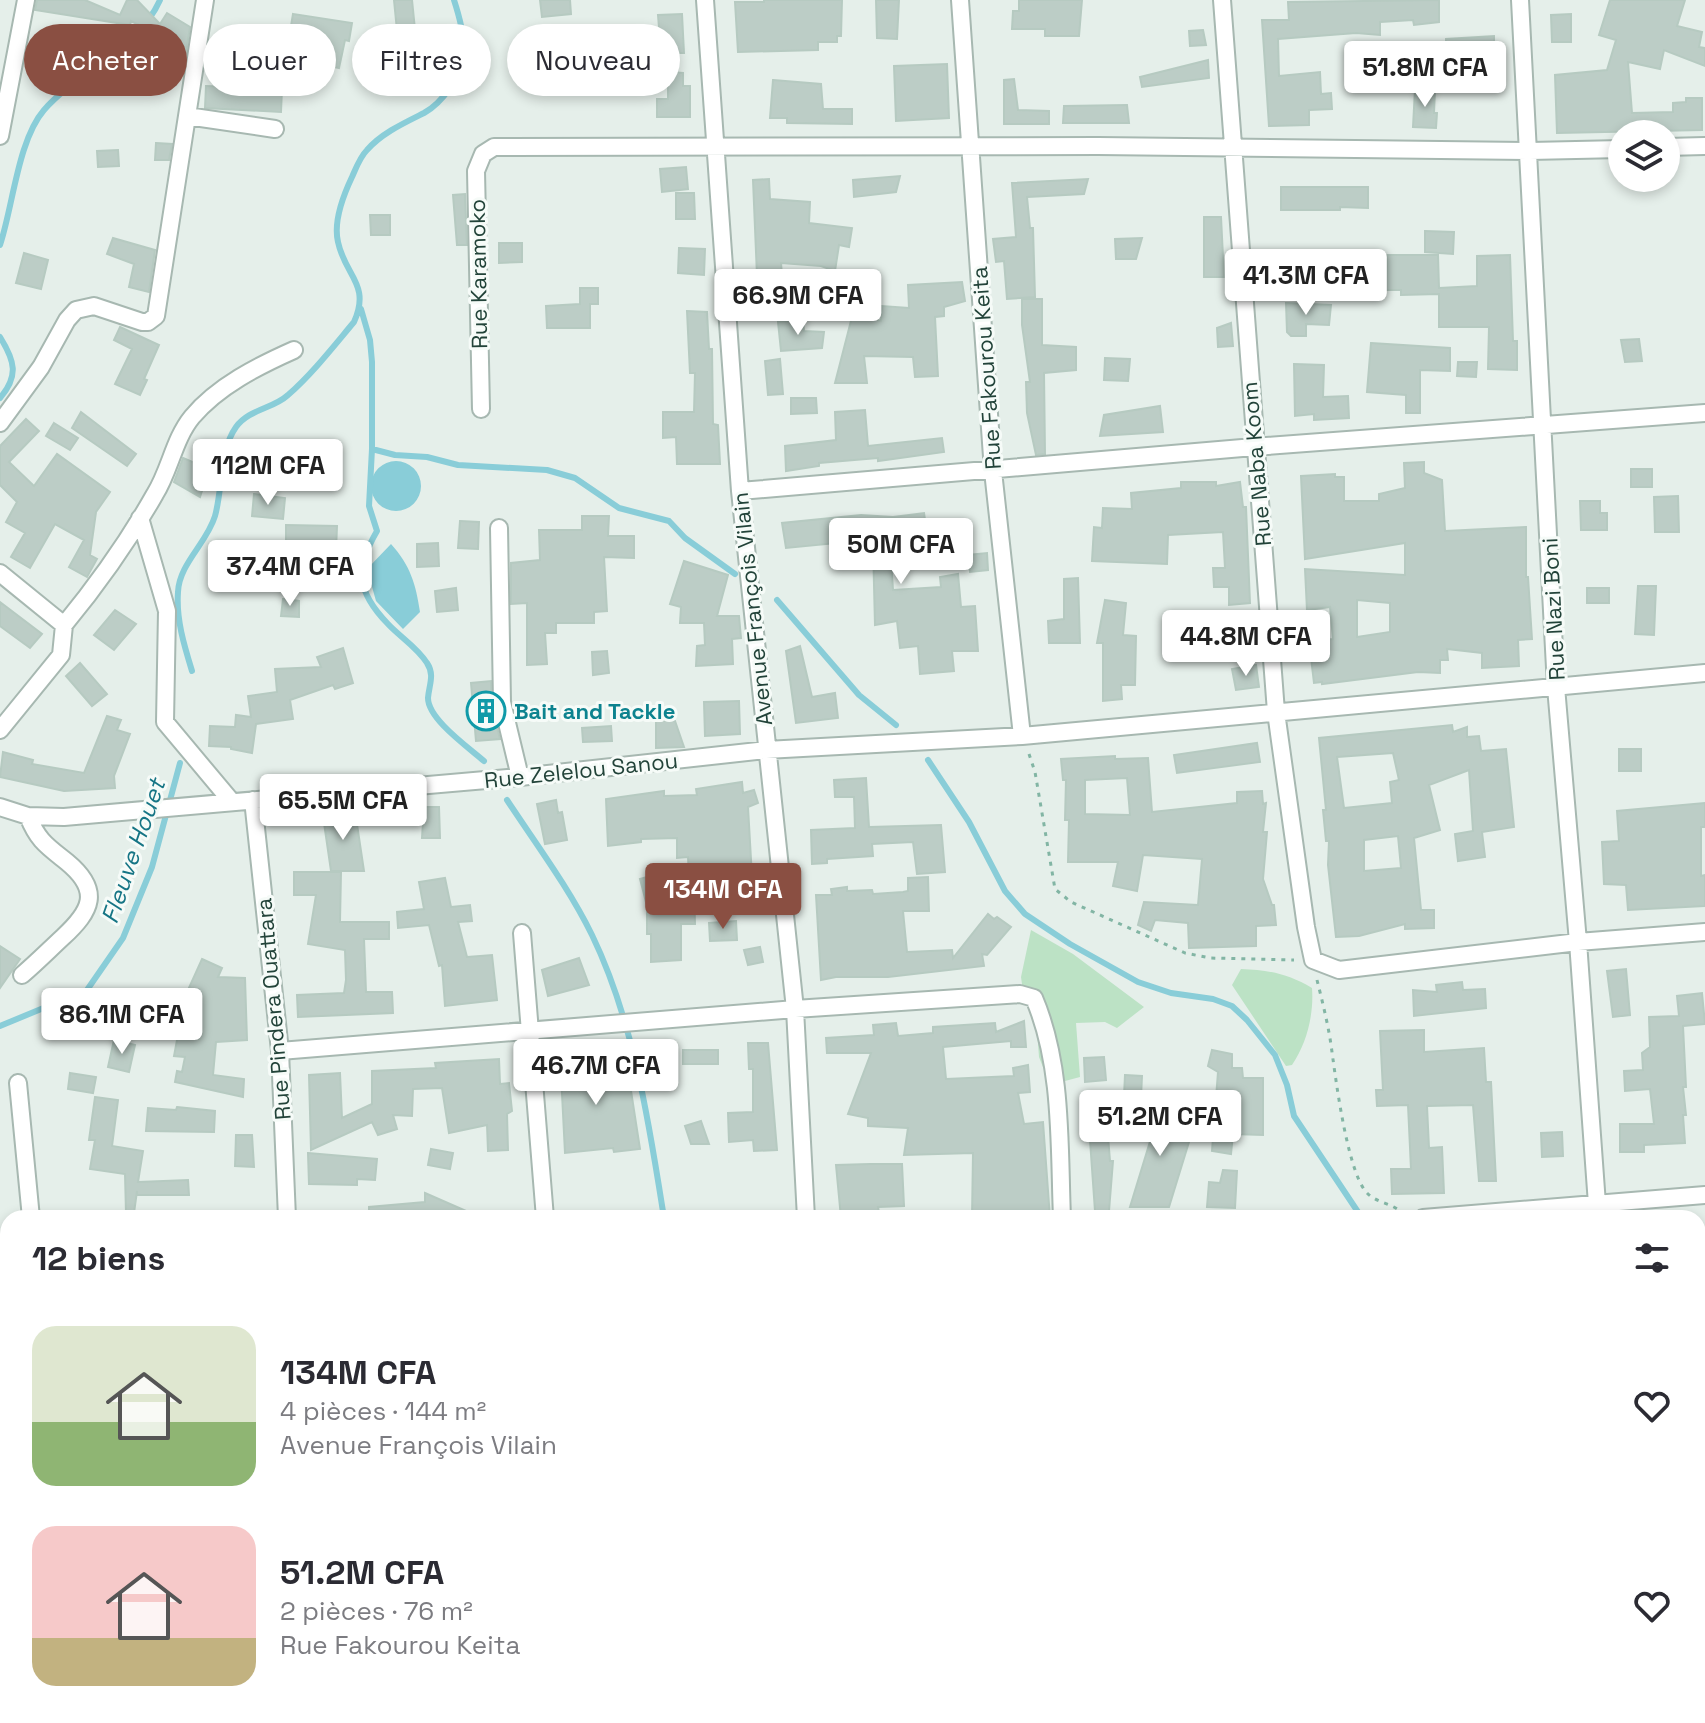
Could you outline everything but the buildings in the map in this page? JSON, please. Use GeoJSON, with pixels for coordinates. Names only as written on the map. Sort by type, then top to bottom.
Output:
{"type":"FeatureCollection","features":[{"type":"Feature","properties":{"kind":"street"},"geometry":{"type":"LineString","coordinates":[[0,136],[26,0]]}},
{"type":"Feature","properties":{"kind":"street"},"geometry":{"type":"LineString","coordinates":[[0,423],[41,367],[67,320],[76,310],[94,306],[142,322],[156,316],[205,0]]}},
{"type":"Feature","properties":{"kind":"street","name":"Avenue François Vilain"},"geometry":{"type":"LineString","coordinates":[[705,0],[740,491],[795,1009],[806,1210]]}},
{"type":"Feature","properties":{"kind":"street","name":"Rue Fakourou Keita"},"geometry":{"type":"LineString","coordinates":[[960,0],[993,471],[1022,736]]}},
{"type":"Feature","properties":{"kind":"street","name":"Rue Naba Koom"},"geometry":{"type":"LineString","coordinates":[[1222,0],[1276,712],[1313,960]]}},
{"type":"Feature","properties":{"kind":"street","name":"Rue Nazi Boni"},"geometry":{"type":"LineString","coordinates":[[1520,0],[1556,687],[1597,1210]]}},
{"type":"Feature","properties":{"kind":"street"},"geometry":{"type":"LineString","coordinates":[[187,116],[275,129]]}},
{"type":"Feature","properties":{"kind":"street"},"geometry":{"type":"LineString","coordinates":[[716,148],[969,145],[1608,149]]}},
{"type":"Feature","properties":{"kind":"street"},"geometry":{"type":"LineString","coordinates":[[1680,147],[1705,146]]}},
{"type":"Feature","properties":{"kind":"street","name":"Rue Karamoko"},"geometry":{"type":"LineString","coordinates":[[481,409],[476,171],[483,154],[494,147],[716,148]]}},
{"type":"Feature","properties":{"kind":"street"},"geometry":{"type":"LineString","coordinates":[[0,730],[61,655],[64,625],[156,494],[191,418],[207,402],[256,368],[294,350]]}},
{"type":"Feature","properties":{"kind":"street"},"geometry":{"type":"LineString","coordinates":[[740,491],[1254,447],[1705,413]]}},
{"type":"Feature","properties":{"kind":"street"},"geometry":{"type":"LineString","coordinates":[[140,518],[167,611],[165,722],[232,802]]}},
{"type":"Feature","properties":{"kind":"street"},"geometry":{"type":"LineString","coordinates":[[499,528],[502,702],[520,777]]}},
{"type":"Feature","properties":{"kind":"street"},"geometry":{"type":"LineString","coordinates":[[0,573],[64,625]]}},
{"type":"Feature","properties":{"kind":"street","name":"Rue Zelelou Sanou"},"geometry":{"type":"LineString","coordinates":[[232,802],[520,777],[766,750],[1022,736],[1705,673]]}},
{"type":"Feature","properties":{"kind":"street","name":"Rue Pindera Ouattara"},"geometry":{"type":"LineString","coordinates":[[253,800],[280,1051],[287,1210]]}},
{"type":"Feature","properties":{"kind":"street"},"geometry":{"type":"LineString","coordinates":[[0,807],[43,818],[232,802]]}},
{"type":"Feature","properties":{"kind":"street"},"geometry":{"type":"LineString","coordinates":[[22,975],[82,919],[90,900],[87,885],[68,863],[44,845],[34,833],[28,816]]}},
{"type":"Feature","properties":{"kind":"street"},"geometry":{"type":"LineString","coordinates":[[1313,960],[1339,970],[1578,942],[1705,932]]}},
{"type":"Feature","properties":{"kind":"street"},"geometry":{"type":"LineString","coordinates":[[522,933],[544,1210]]}},
{"type":"Feature","properties":{"kind":"street"},"geometry":{"type":"LineString","coordinates":[[280,1051],[1020,994],[1034,998],[1043,1025],[1056,1089],[1062,1210]]}},
{"type":"Feature","properties":{"kind":"street"},"geometry":{"type":"LineString","coordinates":[[18,1083],[30,1210]]}},
{"type":"Feature","properties":{"kind":"street"},"geometry":{"type":"LineString","coordinates":[[1604,1210],[1705,1195]]}},
{"type":"Feature","properties":{"kind":"path"},"geometry":{"type":"LineString","coordinates":[[1022,736],[1035,772],[1055,889],[1071,902],[1185,953],[1210,958],[1313,960],[1333,1053],[1336,1092],[1356,1172],[1367,1193],[1400,1210]]}},
{"type":"Feature","properties":{"kind":"green space"},"geometry":{"type":"Polygon","coordinates":[[[1031,930],[1073,954],[1144,1007],[1117,1028],[1105,1022],[1076,1023],[1080,1077],[1050,1085],[1039,1057],[1036,1017],[1024,998],[1021,977],[1031,930]]]}},
{"type":"Feature","properties":{"kind":"green space"},"geometry":{"type":"Polygon","coordinates":[[[1241,969],[1278,974],[1312,988],[1308,1028],[1292,1065],[1286,1066],[1232,985],[1241,969]]]}},
{"type":"Feature","properties":{"kind":"water"},"geometry":{"type":"Polygon","coordinates":[[[396,461],[413,469],[421,486],[413,503],[396,511],[379,503],[371,486],[379,469],[396,461]]]}},
{"type":"Feature","properties":{"kind":"water"},"geometry":{"type":"Polygon","coordinates":[[[391,544],[411,575],[420,612],[403,629],[376,601],[367,569],[391,544]]]}},
{"type":"Feature","properties":{"kind":"waterway"},"geometry":{"type":"LineString","coordinates":[[0,245],[22,156],[35,123],[58,96],[138,33],[160,0]]}},
{"type":"Feature","properties":{"kind":"waterway","name":"Fleuve Houet"},"geometry":{"type":"LineString","coordinates":[[192,671],[179,622],[178,592],[183,572],[215,516],[227,447],[241,421],[282,400],[297,387],[354,322],[360,298],[338,242],[342,200],[367,150],[386,133],[432,108],[457,77],[464,45],[454,0]]}},
{"type":"Feature","properties":{"kind":"waterway"},"geometry":{"type":"LineString","coordinates":[[361,309],[370,340],[372,362],[369,506],[377,531],[365,557],[362,579],[377,612],[427,663],[431,676],[428,698],[434,715],[484,761]]}},
{"type":"Feature","properties":{"kind":"waterway"},"geometry":{"type":"LineString","coordinates":[[0,337],[13,368],[10,383],[0,398]]}},
{"type":"Feature","properties":{"kind":"waterway"},"geometry":{"type":"LineString","coordinates":[[372,449],[458,465],[547,470],[575,478],[619,508],[669,521],[685,538],[735,574]]}},
{"type":"Feature","properties":{"kind":"waterway"},"geometry":{"type":"LineString","coordinates":[[777,600],[859,695],[896,725]]}},
{"type":"Feature","properties":{"kind":"waterway"},"geometry":{"type":"LineString","coordinates":[[928,760],[969,822],[1005,891],[1025,914],[1070,944],[1138,982],[1171,993],[1213,999],[1232,1006],[1247,1020],[1275,1055],[1287,1085],[1294,1116],[1357,1210]]}},
{"type":"Feature","properties":{"kind":"waterway","name":"Fleuve Houet"},"geometry":{"type":"LineString","coordinates":[[0,1026],[87,990],[123,938],[152,867],[180,763]]}},
{"type":"Feature","properties":{"kind":"waterway"},"geometry":{"type":"LineString","coordinates":[[507,800],[573,900],[607,968],[638,1074],[663,1210]]}},
{"type":"Feature","properties":{"kind":"place","name":"Bait and Tackle"},"geometry":{"type":"Point","coordinates":[486,711]}}]}
